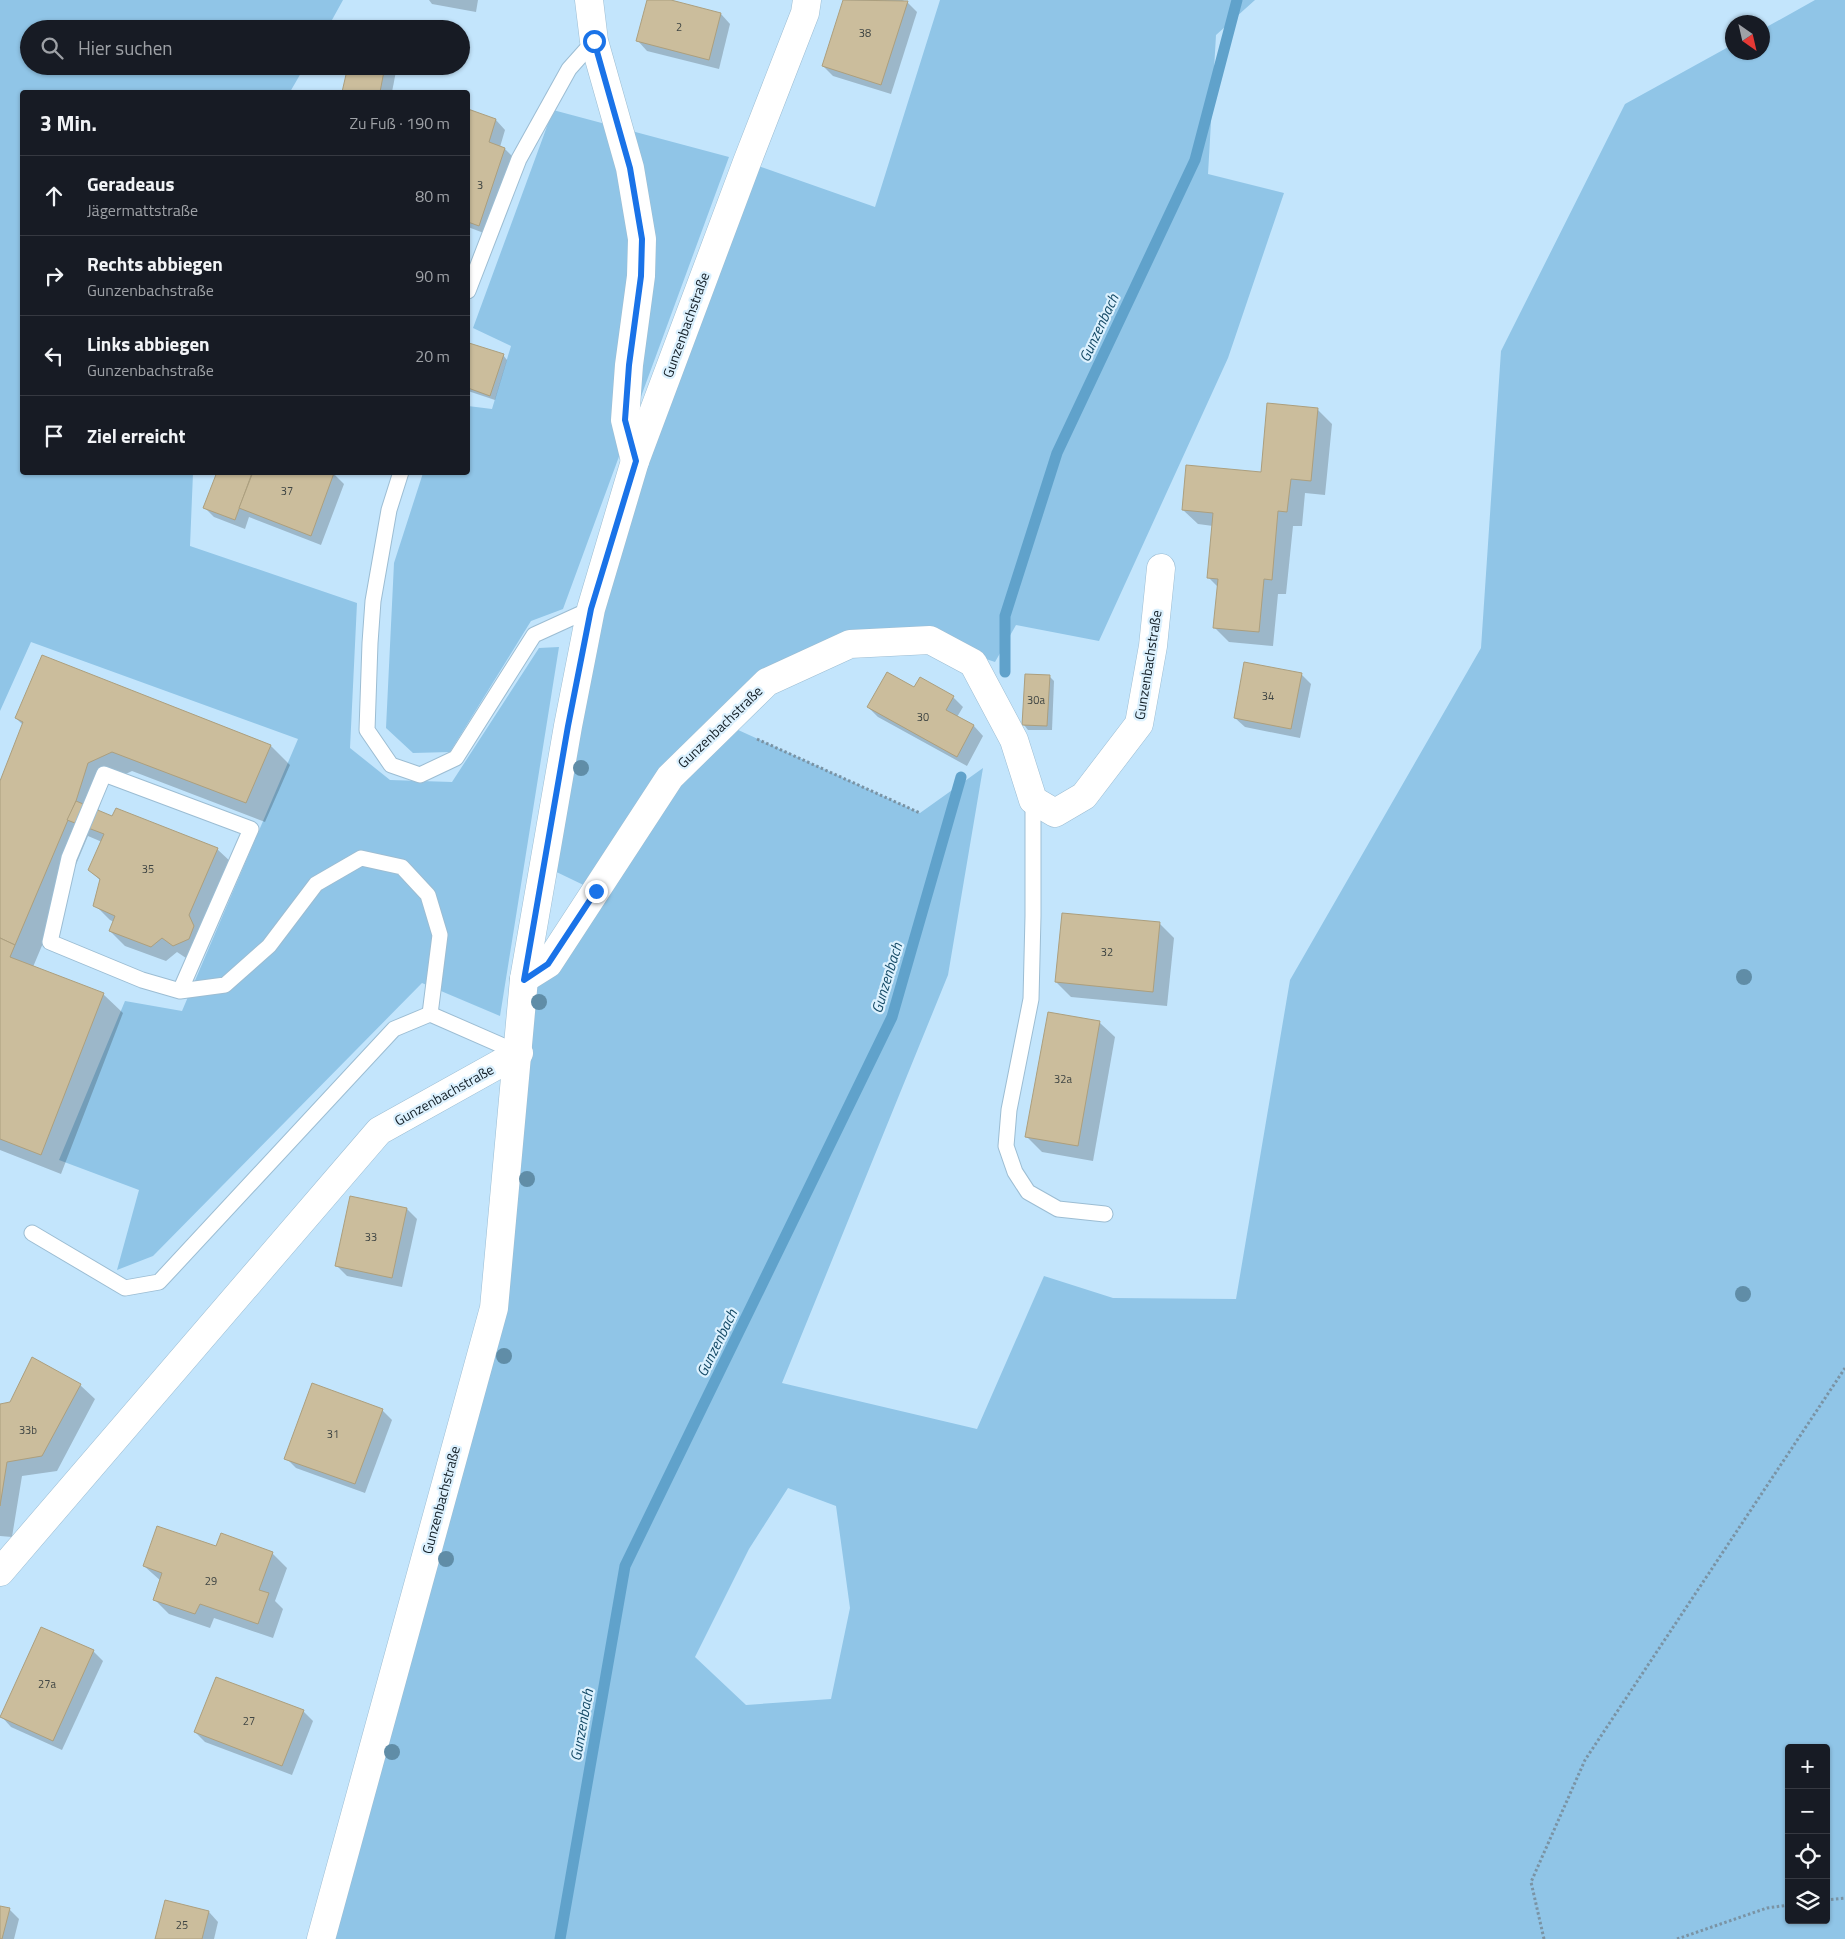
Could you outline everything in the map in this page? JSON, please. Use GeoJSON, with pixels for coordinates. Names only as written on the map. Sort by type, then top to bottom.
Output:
{"type":"FeatureCollection","features":[{"type":"Feature","properties":{"kind":"street"},"geometry":{"type":"LineString","coordinates":[[589,0],[594,41],[630,168],[642,239],[641,276],[629,365],[625,420],[636,461]]}},
{"type":"Feature","properties":{"kind":"street","name":"Gunzenbachstraße"},"geometry":{"type":"LineString","coordinates":[[321,1939],[494,1308],[519,1053],[524,980],[568,726],[591,609],[636,461],[747,162],[805,13],[807,0]]}},
{"type":"Feature","properties":{"kind":"street","name":"Gunzenbachstraße"},"geometry":{"type":"LineString","coordinates":[[524,980],[548,964],[670,777],[767,682],[850,644],[930,640],[973,663],[1014,740],[1033,800],[1055,813],[1084,796],[1139,724],[1153,646],[1161,568]]}},
{"type":"Feature","properties":{"kind":"street","name":"Gunzenbachstraße"},"geometry":{"type":"LineString","coordinates":[[0,1572],[379,1131],[519,1053]]}},
{"type":"Feature","properties":{"kind":"lane"},"geometry":{"type":"LineString","coordinates":[[470,286],[520,159],[569,69],[594,41]]}},
{"type":"Feature","properties":{"kind":"lane"},"geometry":{"type":"LineString","coordinates":[[400,475],[389,510],[374,601],[370,643],[367,730],[391,765],[420,775],[456,758],[534,635],[591,609]]}},
{"type":"Feature","properties":{"kind":"lane"},"geometry":{"type":"LineString","coordinates":[[180,991],[251,829],[104,774],[70,858],[50,942],[142,980],[180,991],[225,986],[269,946],[316,884],[361,858],[402,867],[428,895],[440,936],[430,1014]]}},
{"type":"Feature","properties":{"kind":"lane"},"geometry":{"type":"LineString","coordinates":[[1033,800],[1034,916],[1031,998],[1009,1110],[1006,1146],[1015,1172],[1028,1192],[1058,1209],[1105,1214]]}},
{"type":"Feature","properties":{"kind":"lane"},"geometry":{"type":"LineString","coordinates":[[32,1233],[125,1288],[159,1282],[394,1029],[430,1014],[519,1053]]}},
{"type":"Feature","properties":{"kind":"path"},"geometry":{"type":"LineString","coordinates":[[724,724],[920,813]]}},
{"type":"Feature","properties":{"kind":"path"},"geometry":{"type":"LineString","coordinates":[[1544,1939],[1531,1882],[1585,1760],[1845,1368]]}},
{"type":"Feature","properties":{"kind":"path"},"geometry":{"type":"LineString","coordinates":[[1830,1900],[1845,1898]]}},
{"type":"Feature","properties":{"kind":"path"},"geometry":{"type":"LineString","coordinates":[[1677,1939],[1767,1908],[1785,1906]]}},
{"type":"Feature","properties":{"kind":"shaded area"},"geometry":{"type":"Polygon","coordinates":[[[0,0],[343,0],[332,20],[20,20],[20,75],[300,75],[291,90],[20,90],[20,475],[193,475],[190,546],[357,603],[350,748],[390,780],[452,782],[539,648],[559,647],[500,1016],[422,983],[153,1256],[117,1270],[139,1190],[59,1160],[125,1001],[182,1011],[298,739],[31,642],[0,711],[0,0]]]}},
{"type":"Feature","properties":{"kind":"shaded area"},"geometry":{"type":"Polygon","coordinates":[[[940,0],[1255,0],[1216,35],[1208,174],[1284,193],[1228,358],[1099,641],[1016,625],[995,662],[930,640],[850,644],[725,724],[920,813],[983,768],[948,975],[782,1383],[977,1429],[1044,1276],[1113,1298],[1236,1299],[1290,980],[1481,648],[1501,351],[1625,104],[1725,49],[1725,60],[1770,60],[1770,25],[1815,0],[1845,0],[1845,1939],[321,1939],[494,1308],[524,979],[596,891],[544,866],[591,609],[747,162],[875,207],[940,0]],[[788,1488],[749,1549],[695,1657],[746,1705],[831,1699],[850,1608],[836,1506],[788,1488]]]}},
{"type":"Feature","properties":{"kind":"shaded area"},"geometry":{"type":"Polygon","coordinates":[[[553,110],[729,157],[563,609],[531,621],[450,752],[413,753],[386,728],[394,563],[422,475],[470,475],[470,406],[492,409],[511,346],[473,328],[553,110]]]}},
{"type":"Feature","properties":{"kind":"building"},"geometry":{"type":"Polygon","coordinates":[[[647,0],[671,0],[721,13],[709,60],[636,41],[647,0]]]}},
{"type":"Feature","properties":{"kind":"building"},"geometry":{"type":"Polygon","coordinates":[[[843,0],[908,1],[881,85],[822,66],[843,0]]]}},
{"type":"Feature","properties":{"kind":"building"},"geometry":{"type":"Polygon","coordinates":[[[346,75],[383,75],[380,90],[342,90],[346,75]]]}},
{"type":"Feature","properties":{"kind":"building"},"geometry":{"type":"Polygon","coordinates":[[[470,110],[496,119],[489,142],[505,148],[479,226],[470,223],[470,110]]]}},
{"type":"Feature","properties":{"kind":"building"},"geometry":{"type":"Polygon","coordinates":[[[470,343],[504,354],[490,396],[470,389],[470,343]]]}},
{"type":"Feature","properties":{"kind":"building"},"geometry":{"type":"Polygon","coordinates":[[[1267,403],[1318,408],[1311,481],[1291,479],[1287,512],[1278,511],[1272,580],[1264,579],[1259,632],[1213,628],[1218,579],[1207,578],[1213,513],[1182,510],[1186,465],[1261,472],[1267,403]]]}},
{"type":"Feature","properties":{"kind":"building"},"geometry":{"type":"Polygon","coordinates":[[[216,475],[251,475],[235,520],[203,508],[216,475]]]}},
{"type":"Feature","properties":{"kind":"building"},"geometry":{"type":"Polygon","coordinates":[[[252,475],[333,475],[311,536],[239,508],[252,475]]]}},
{"type":"Feature","properties":{"kind":"building"},"geometry":{"type":"Polygon","coordinates":[[[42,655],[271,745],[246,803],[112,752],[88,763],[76,801],[15,945],[0,938],[0,781],[23,722],[15,718],[42,655]]]}},
{"type":"Feature","properties":{"kind":"building"},"geometry":{"type":"Polygon","coordinates":[[[1244,662],[1302,673],[1291,729],[1234,718],[1244,662]]]}},
{"type":"Feature","properties":{"kind":"building"},"geometry":{"type":"Polygon","coordinates":[[[887,672],[914,687],[920,677],[954,696],[946,710],[974,725],[957,757],[867,707],[887,672]]]}},
{"type":"Feature","properties":{"kind":"building"},"geometry":{"type":"Polygon","coordinates":[[[1025,674],[1050,675],[1047,726],[1022,725],[1025,674]]]}},
{"type":"Feature","properties":{"kind":"building"},"geometry":{"type":"Polygon","coordinates":[[[76,801],[112,816],[116,808],[218,848],[189,915],[194,926],[189,939],[173,946],[162,938],[151,947],[109,931],[115,916],[93,906],[100,879],[88,870],[104,834],[67,820],[76,801]]]}},
{"type":"Feature","properties":{"kind":"building"},"geometry":{"type":"Polygon","coordinates":[[[1062,913],[1160,922],[1153,992],[1055,982],[1062,913]]]}},
{"type":"Feature","properties":{"kind":"building"},"geometry":{"type":"Polygon","coordinates":[[[0,938],[15,945],[10,957],[104,993],[41,1155],[0,1139],[0,938]]]}},
{"type":"Feature","properties":{"kind":"building"},"geometry":{"type":"Polygon","coordinates":[[[1048,1012],[1100,1021],[1078,1146],[1025,1137],[1048,1012]]]}},
{"type":"Feature","properties":{"kind":"building"},"geometry":{"type":"Polygon","coordinates":[[[350,1196],[407,1208],[392,1278],[335,1266],[350,1196]]]}},
{"type":"Feature","properties":{"kind":"building"},"geometry":{"type":"Polygon","coordinates":[[[32,1357],[81,1384],[42,1456],[7,1462],[0,1506],[0,1404],[10,1402],[32,1357]]]}},
{"type":"Feature","properties":{"kind":"building"},"geometry":{"type":"Polygon","coordinates":[[[312,1383],[383,1409],[355,1484],[284,1459],[312,1383]]]}},
{"type":"Feature","properties":{"kind":"building"},"geometry":{"type":"Polygon","coordinates":[[[157,1526],[216,1546],[221,1533],[273,1552],[259,1590],[269,1593],[258,1624],[200,1604],[195,1614],[153,1600],[162,1573],[143,1566],[157,1526]]]}},
{"type":"Feature","properties":{"kind":"building"},"geometry":{"type":"Polygon","coordinates":[[[41,1627],[94,1650],[53,1741],[0,1717],[41,1627]]]}},
{"type":"Feature","properties":{"kind":"building"},"geometry":{"type":"Polygon","coordinates":[[[216,1677],[304,1710],[282,1766],[194,1732],[216,1677]]]}},
{"type":"Feature","properties":{"kind":"building"},"geometry":{"type":"Polygon","coordinates":[[[165,1900],[209,1911],[202,1939],[155,1939],[165,1900]]]}},
{"type":"Feature","properties":{"kind":"building"},"geometry":{"type":"Polygon","coordinates":[[[0,1906],[10,1908],[2,1939],[0,1939],[0,1906]]]}},
{"type":"Feature","properties":{"kind":"waterway","name":"Gunzenbach"},"geometry":{"type":"LineString","coordinates":[[1005,672],[1005,616],[1057,453],[1195,160],[1237,0]]}},
{"type":"Feature","properties":{"kind":"waterway","name":"Gunzenbach"},"geometry":{"type":"LineString","coordinates":[[560,1939],[625,1566],[892,1017],[961,777]]}},
{"type":"Feature","properties":{"kind":"route"},"geometry":{"type":"LineString","coordinates":[[594,41],[630,168],[642,239],[641,276],[629,365],[625,420],[636,461],[591,609],[568,726],[524,980],[548,964],[596,891]]}}]}
